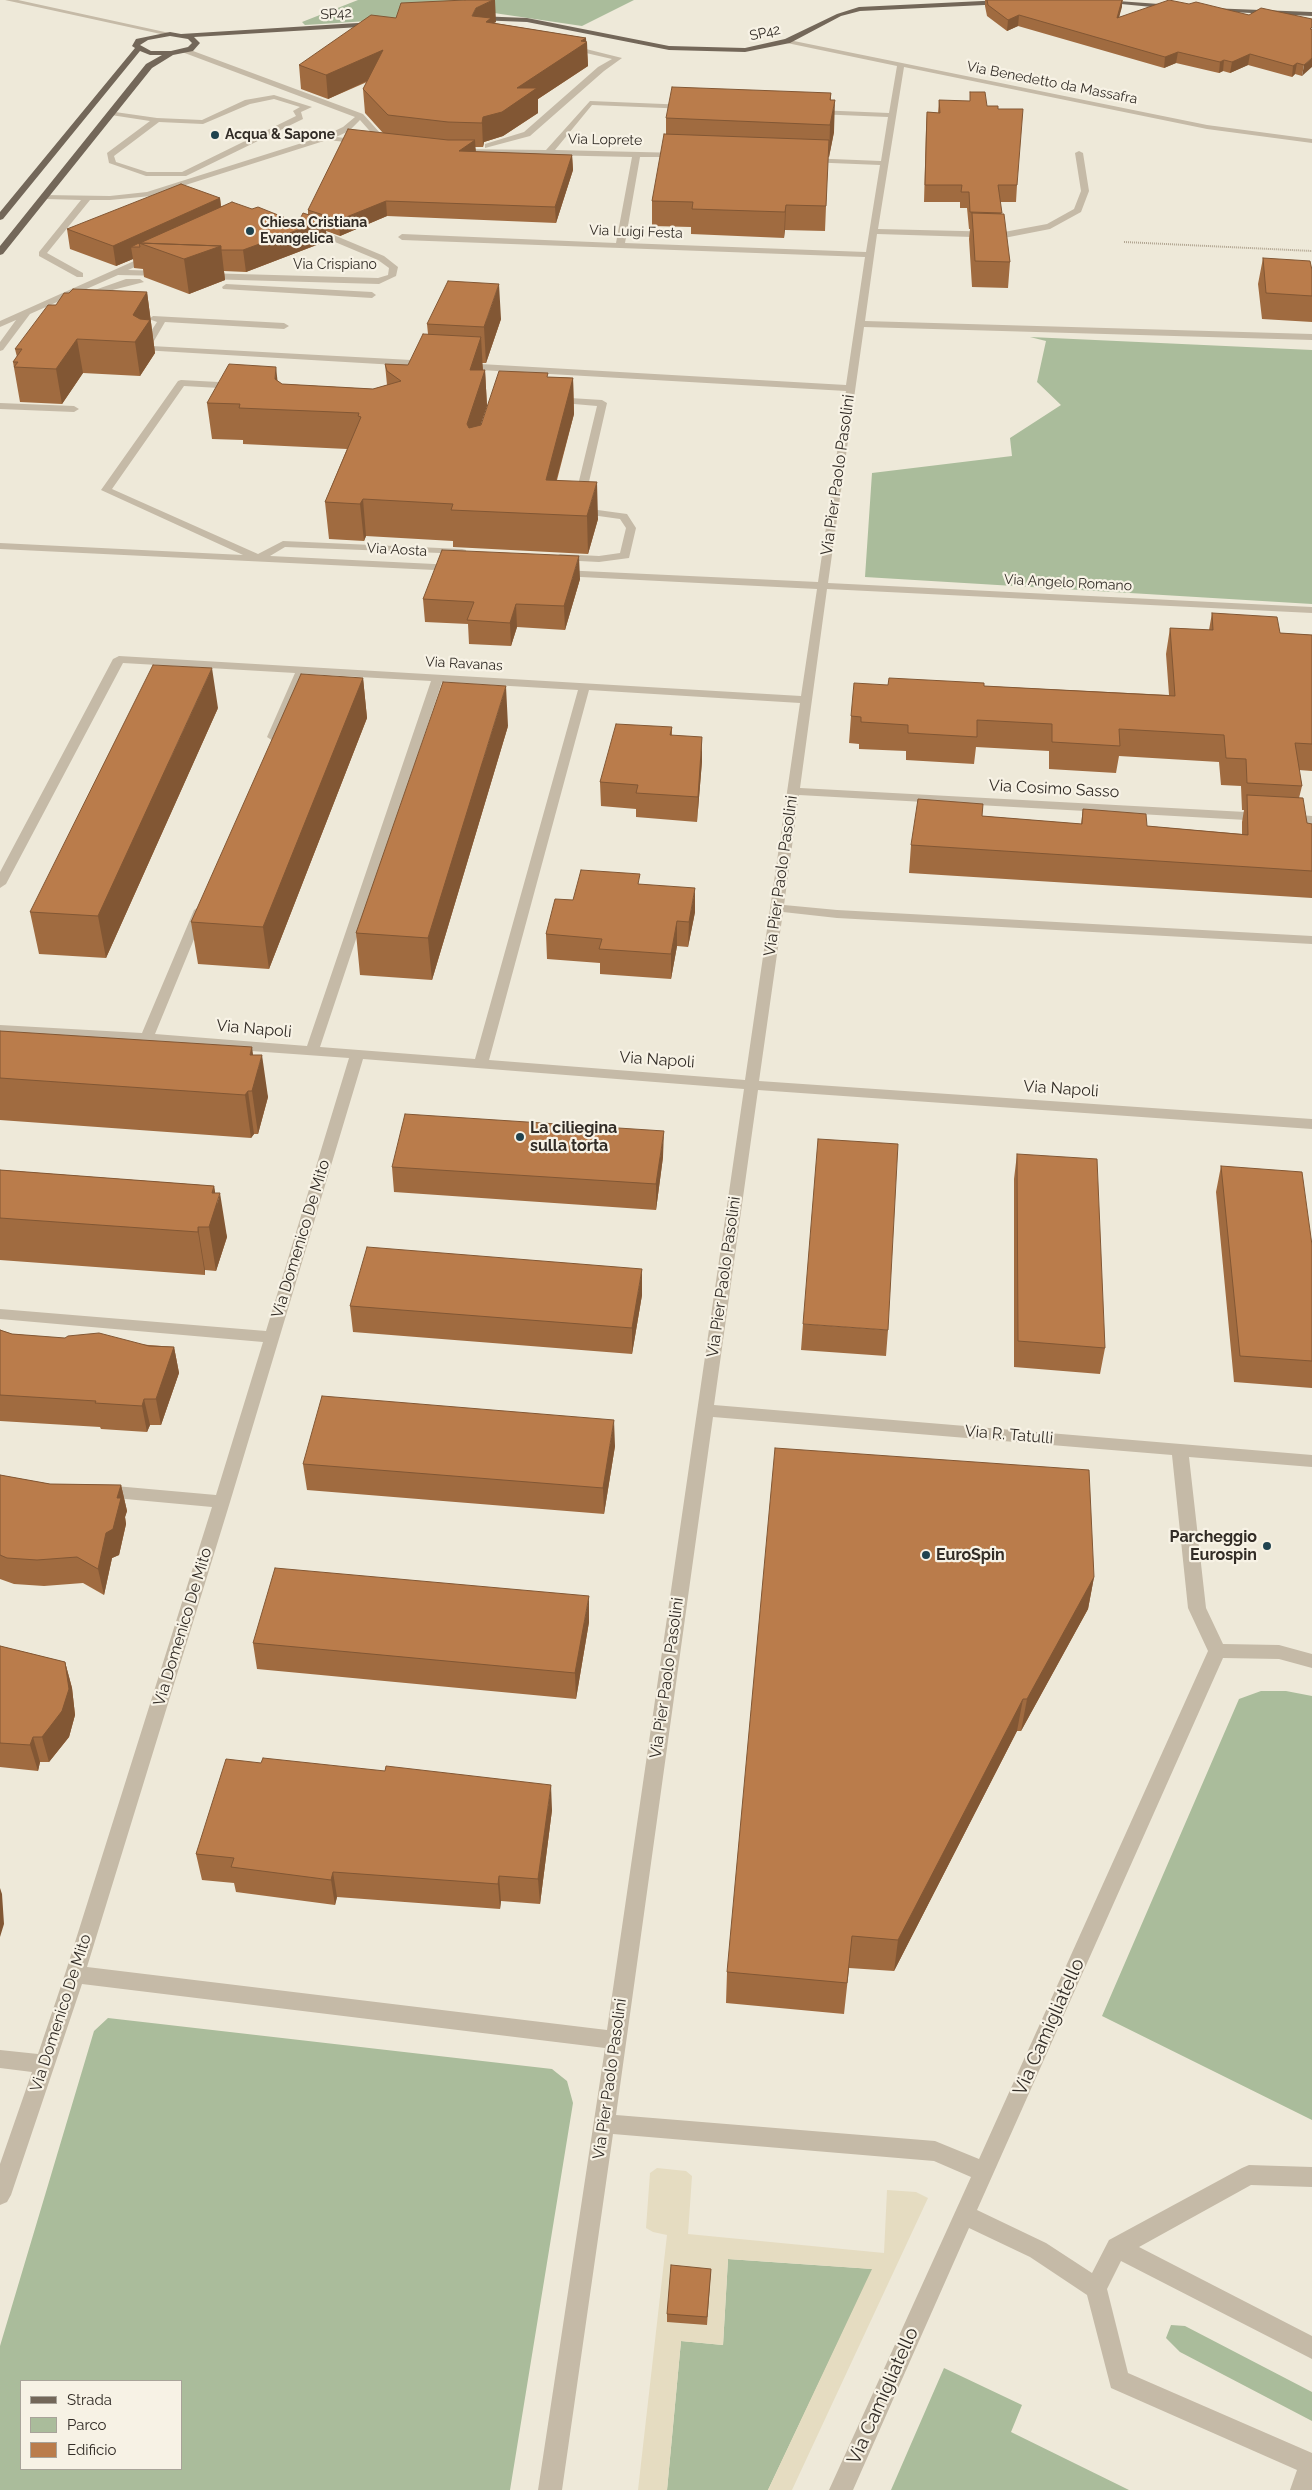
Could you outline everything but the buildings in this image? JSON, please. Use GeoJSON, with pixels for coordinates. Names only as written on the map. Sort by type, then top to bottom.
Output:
{"type":"FeatureCollection","features":[{"type":"Feature","properties":{"kind":"main road","name":"SP42"},"geometry":{"type":"LineString","coordinates":[[472,18],[527,20],[669,48],[745,50],[788,41],[838,15],[859,9],[902,5],[1011,2]]}},
{"type":"Feature","properties":{"kind":"main road"},"geometry":{"type":"LineString","coordinates":[[1091,2],[1185,8]]}},
{"type":"Feature","properties":{"kind":"main road"},"geometry":{"type":"LineString","coordinates":[[1204,9],[1312,14]]}},
{"type":"Feature","properties":{"kind":"main road","name":"SP42"},"geometry":{"type":"LineString","coordinates":[[139,45],[146,38],[170,34],[250,33],[386,23]]}},
{"type":"Feature","properties":{"kind":"main road","name":"SP42"},"geometry":{"type":"LineString","coordinates":[[213,41],[250,33]]}},
{"type":"Feature","properties":{"kind":"main road"},"geometry":{"type":"LineString","coordinates":[[184,35],[195,40],[195,46]]}},
{"type":"Feature","properties":{"kind":"main road"},"geometry":{"type":"LineString","coordinates":[[0,217],[139,45],[150,53],[171,53],[204,44]]}},
{"type":"Feature","properties":{"kind":"main road"},"geometry":{"type":"LineString","coordinates":[[0,252],[150,66],[171,53]]}},
{"type":"Feature","properties":{"kind":"street"},"geometry":{"type":"LineString","coordinates":[[8,0],[115,24],[170,34]]}},
{"type":"Feature","properties":{"kind":"street"},"geometry":{"type":"LineString","coordinates":[[115,24],[139,45]]}},
{"type":"Feature","properties":{"kind":"street","name":"Via Benedetto da Massafra"},"geometry":{"type":"LineString","coordinates":[[788,41],[1206,127],[1312,141]]}},
{"type":"Feature","properties":{"kind":"street"},"geometry":{"type":"LineString","coordinates":[[186,50],[360,116],[391,145],[327,138]]}},
{"type":"Feature","properties":{"kind":"street"},"geometry":{"type":"LineString","coordinates":[[475,151],[527,134],[601,68],[618,58],[589,51]]}},
{"type":"Feature","properties":{"kind":"street","name":"Via Pier Paolo Pasolini"},"geometry":{"type":"LineString","coordinates":[[550,2490],[604,2124],[706,1410],[750,1085],[794,791],[873,231],[901,65]]}},
{"type":"Feature","properties":{"kind":"street"},"geometry":{"type":"LineString","coordinates":[[111,113],[157,120],[204,122],[248,102],[274,97],[308,107],[297,111],[300,117],[183,174],[146,174],[113,163],[110,155],[157,120]]}},
{"type":"Feature","properties":{"kind":"street"},"geometry":{"type":"LineString","coordinates":[[549,152],[590,103],[697,107]]}},
{"type":"Feature","properties":{"kind":"street"},"geometry":{"type":"LineString","coordinates":[[804,112],[892,115]]}},
{"type":"Feature","properties":{"kind":"street"},"geometry":{"type":"LineString","coordinates":[[46,196],[110,198],[148,194],[327,138],[346,129],[360,116]]}},
{"type":"Feature","properties":{"kind":"street","name":"Via Loprete"},"geometry":{"type":"LineString","coordinates":[[449,151],[687,155]]}},
{"type":"Feature","properties":{"kind":"street"},"geometry":{"type":"LineString","coordinates":[[873,231],[1004,235],[1050,226],[1078,210],[1085,191],[1079,153]]}},
{"type":"Feature","properties":{"kind":"street"},"geometry":{"type":"LineString","coordinates":[[620,245],[638,154]]}},
{"type":"Feature","properties":{"kind":"street"},"geometry":{"type":"LineString","coordinates":[[795,160],[883,163]]}},
{"type":"Feature","properties":{"kind":"street"},"geometry":{"type":"LineString","coordinates":[[80,275],[42,254],[87,198]]}},
{"type":"Feature","properties":{"kind":"street","name":"Via Crispiano"},"geometry":{"type":"LineString","coordinates":[[195,275],[360,281],[379,281],[392,276],[394,266],[381,258],[326,236],[298,228]]}},
{"type":"Feature","properties":{"kind":"street","name":"Via Luigi Festa"},"geometry":{"type":"LineString","coordinates":[[402,237],[870,255]]}},
{"type":"Feature","properties":{"kind":"street"},"geometry":{"type":"LineString","coordinates":[[0,348],[26,313],[40,304],[162,251]]}},
{"type":"Feature","properties":{"kind":"street"},"geometry":{"type":"LineString","coordinates":[[117,272],[176,274]]}},
{"type":"Feature","properties":{"kind":"street"},"geometry":{"type":"LineString","coordinates":[[0,324],[26,313],[126,282],[170,283]]}},
{"type":"Feature","properties":{"kind":"street","name":"Via Crispiano"},"geometry":{"type":"LineString","coordinates":[[199,285],[372,295]]}},
{"type":"Feature","properties":{"kind":"street"},"geometry":{"type":"LineString","coordinates":[[26,313],[52,314]]}},
{"type":"Feature","properties":{"kind":"street"},"geometry":{"type":"LineString","coordinates":[[144,318],[284,326]]}},
{"type":"Feature","properties":{"kind":"street"},"geometry":{"type":"LineString","coordinates":[[163,319],[145,348],[851,388]]}},
{"type":"Feature","properties":{"kind":"street"},"geometry":{"type":"LineString","coordinates":[[860,324],[1312,337]]}},
{"type":"Feature","properties":{"kind":"street"},"geometry":{"type":"LineString","coordinates":[[249,387],[181,383],[106,490],[259,558],[283,544],[471,553]]}},
{"type":"Feature","properties":{"kind":"street"},"geometry":{"type":"LineString","coordinates":[[544,399],[602,403],[577,510],[623,516],[631,528],[625,556],[599,559],[550,556]]}},
{"type":"Feature","properties":{"kind":"street"},"geometry":{"type":"LineString","coordinates":[[0,406],[74,409]]}},
{"type":"Feature","properties":{"kind":"street","name":"Via Aosta"},"geometry":{"type":"LineString","coordinates":[[0,546],[466,569]]}},
{"type":"Feature","properties":{"kind":"street"},"geometry":{"type":"LineString","coordinates":[[546,573],[823,586]]}},
{"type":"Feature","properties":{"kind":"street","name":"Via Angelo Romano"},"geometry":{"type":"LineString","coordinates":[[823,586],[1312,610]]}},
{"type":"Feature","properties":{"kind":"street","name":"Via Ravanas"},"geometry":{"type":"LineString","coordinates":[[0,884],[119,659],[806,700]]}},
{"type":"Feature","properties":{"kind":"street"},"geometry":{"type":"LineString","coordinates":[[267,752],[302,669]]}},
{"type":"Feature","properties":{"kind":"street"},"geometry":{"type":"LineString","coordinates":[[312,1052],[438,678]]}},
{"type":"Feature","properties":{"kind":"street"},"geometry":{"type":"LineString","coordinates":[[481,1064],[584,686]]}},
{"type":"Feature","properties":{"kind":"street","name":"Via Cosimo Sasso"},"geometry":{"type":"LineString","coordinates":[[794,791],[1312,820]]}},
{"type":"Feature","properties":{"kind":"street"},"geometry":{"type":"LineString","coordinates":[[147,1038],[205,900]]}},
{"type":"Feature","properties":{"kind":"street"},"geometry":{"type":"LineString","coordinates":[[777,908],[836,914],[1312,940]]}},
{"type":"Feature","properties":{"kind":"street","name":"Via Napoli"},"geometry":{"type":"LineString","coordinates":[[0,1029],[147,1038],[750,1085],[1312,1124]]}},
{"type":"Feature","properties":{"kind":"street","name":"Via Domenico De Mito"},"geometry":{"type":"LineString","coordinates":[[0,2196],[75,1974],[222,1502],[358,1055]]}},
{"type":"Feature","properties":{"kind":"street"},"geometry":{"type":"LineString","coordinates":[[0,1314],[272,1336]]}},
{"type":"Feature","properties":{"kind":"street","name":"Via R. Tatulli"},"geometry":{"type":"LineString","coordinates":[[706,1410],[1312,1461]]}},
{"type":"Feature","properties":{"kind":"street"},"geometry":{"type":"LineString","coordinates":[[1180,1449],[1197,1608],[1217,1651],[1279,1652],[1312,1661]]}},
{"type":"Feature","properties":{"kind":"street"},"geometry":{"type":"LineString","coordinates":[[87,1490],[222,1502]]}},
{"type":"Feature","properties":{"kind":"street","name":"Via Camigliatello"},"geometry":{"type":"LineString","coordinates":[[841,2490],[1217,1651]]}},
{"type":"Feature","properties":{"kind":"street"},"geometry":{"type":"LineString","coordinates":[[75,1974],[616,2040]]}},
{"type":"Feature","properties":{"kind":"street"},"geometry":{"type":"LineString","coordinates":[[0,2059],[44,2064]]}},
{"type":"Feature","properties":{"kind":"street"},"geometry":{"type":"LineString","coordinates":[[604,2124],[935,2151],[984,2172]]}},
{"type":"Feature","properties":{"kind":"street"},"geometry":{"type":"LineString","coordinates":[[1302,2490],[1311,2465],[1119,2380],[1096,2288],[1117,2248],[1249,2176],[1312,2177]]}},
{"type":"Feature","properties":{"kind":"street"},"geometry":{"type":"LineString","coordinates":[[964,2215],[1038,2250],[1096,2288]]}},
{"type":"Feature","properties":{"kind":"street"},"geometry":{"type":"LineString","coordinates":[[1117,2248],[1312,2348]]}},
{"type":"Feature","properties":{"kind":"path"},"geometry":{"type":"LineString","coordinates":[[1124,242],[1312,251]]}},
{"type":"Feature","properties":{"kind":"green space"},"geometry":{"type":"Polygon","coordinates":[[[358,0],[634,0],[582,26],[494,13],[305,25],[302,22],[358,0]]]}},
{"type":"Feature","properties":{"kind":"green space"},"geometry":{"type":"Polygon","coordinates":[[[1030,337],[1312,350],[1312,604],[865,577],[872,473],[1012,456],[1010,438],[1061,405],[1037,382],[1046,341],[1030,337]]]}},
{"type":"Feature","properties":{"kind":"green space"},"geometry":{"type":"Polygon","coordinates":[[[1261,1691],[1286,1691],[1312,1696],[1312,2120],[1102,2016],[1239,1699],[1261,1691]]]}},
{"type":"Feature","properties":{"kind":"green space"},"geometry":{"type":"Polygon","coordinates":[[[108,2018],[552,2069],[567,2081],[573,2103],[510,2490],[0,2490],[0,2346],[94,2031],[108,2018]]]}},
{"type":"Feature","properties":{"kind":"green space"},"geometry":{"type":"Polygon","coordinates":[[[728,2259],[873,2269],[768,2490],[667,2490],[681,2341],[723,2345],[728,2259]]]}},
{"type":"Feature","properties":{"kind":"green space"},"geometry":{"type":"Polygon","coordinates":[[[1171,2325],[1185,2326],[1312,2392],[1312,2421],[1180,2352],[1166,2338],[1171,2325]]]}},
{"type":"Feature","properties":{"kind":"green space"},"geometry":{"type":"Polygon","coordinates":[[[944,2368],[1022,2405],[1011,2432],[1129,2490],[891,2490],[944,2368]]]}},
{"type":"Feature","properties":{"kind":"shaded area"},"geometry":{"type":"Polygon","coordinates":[[[657,2168],[686,2171],[692,2176],[688,2234],[884,2253],[887,2190],[916,2192],[928,2198],[792,2490],[768,2490],[872,2269],[728,2259],[723,2345],[681,2341],[667,2490],[638,2490],[667,2235],[653,2232],[646,2228],[650,2173],[657,2168]]]}},
{"type":"Feature","properties":{"kind":"place","name":"Acqua & Sapone"},"geometry":{"type":"Point","coordinates":[215,135]}},
{"type":"Feature","properties":{"kind":"place","name":"Chiesa Cristiana Evangelica"},"geometry":{"type":"Point","coordinates":[250,231]}},
{"type":"Feature","properties":{"kind":"place","name":"La ciliegina sulla torta"},"geometry":{"type":"Point","coordinates":[520,1137]}},
{"type":"Feature","properties":{"kind":"place","name":"Parcheggio Eurospin"},"geometry":{"type":"Point","coordinates":[1267,1546]}},
{"type":"Feature","properties":{"kind":"place","name":"EuroSpin"},"geometry":{"type":"Point","coordinates":[926,1555]}}]}
